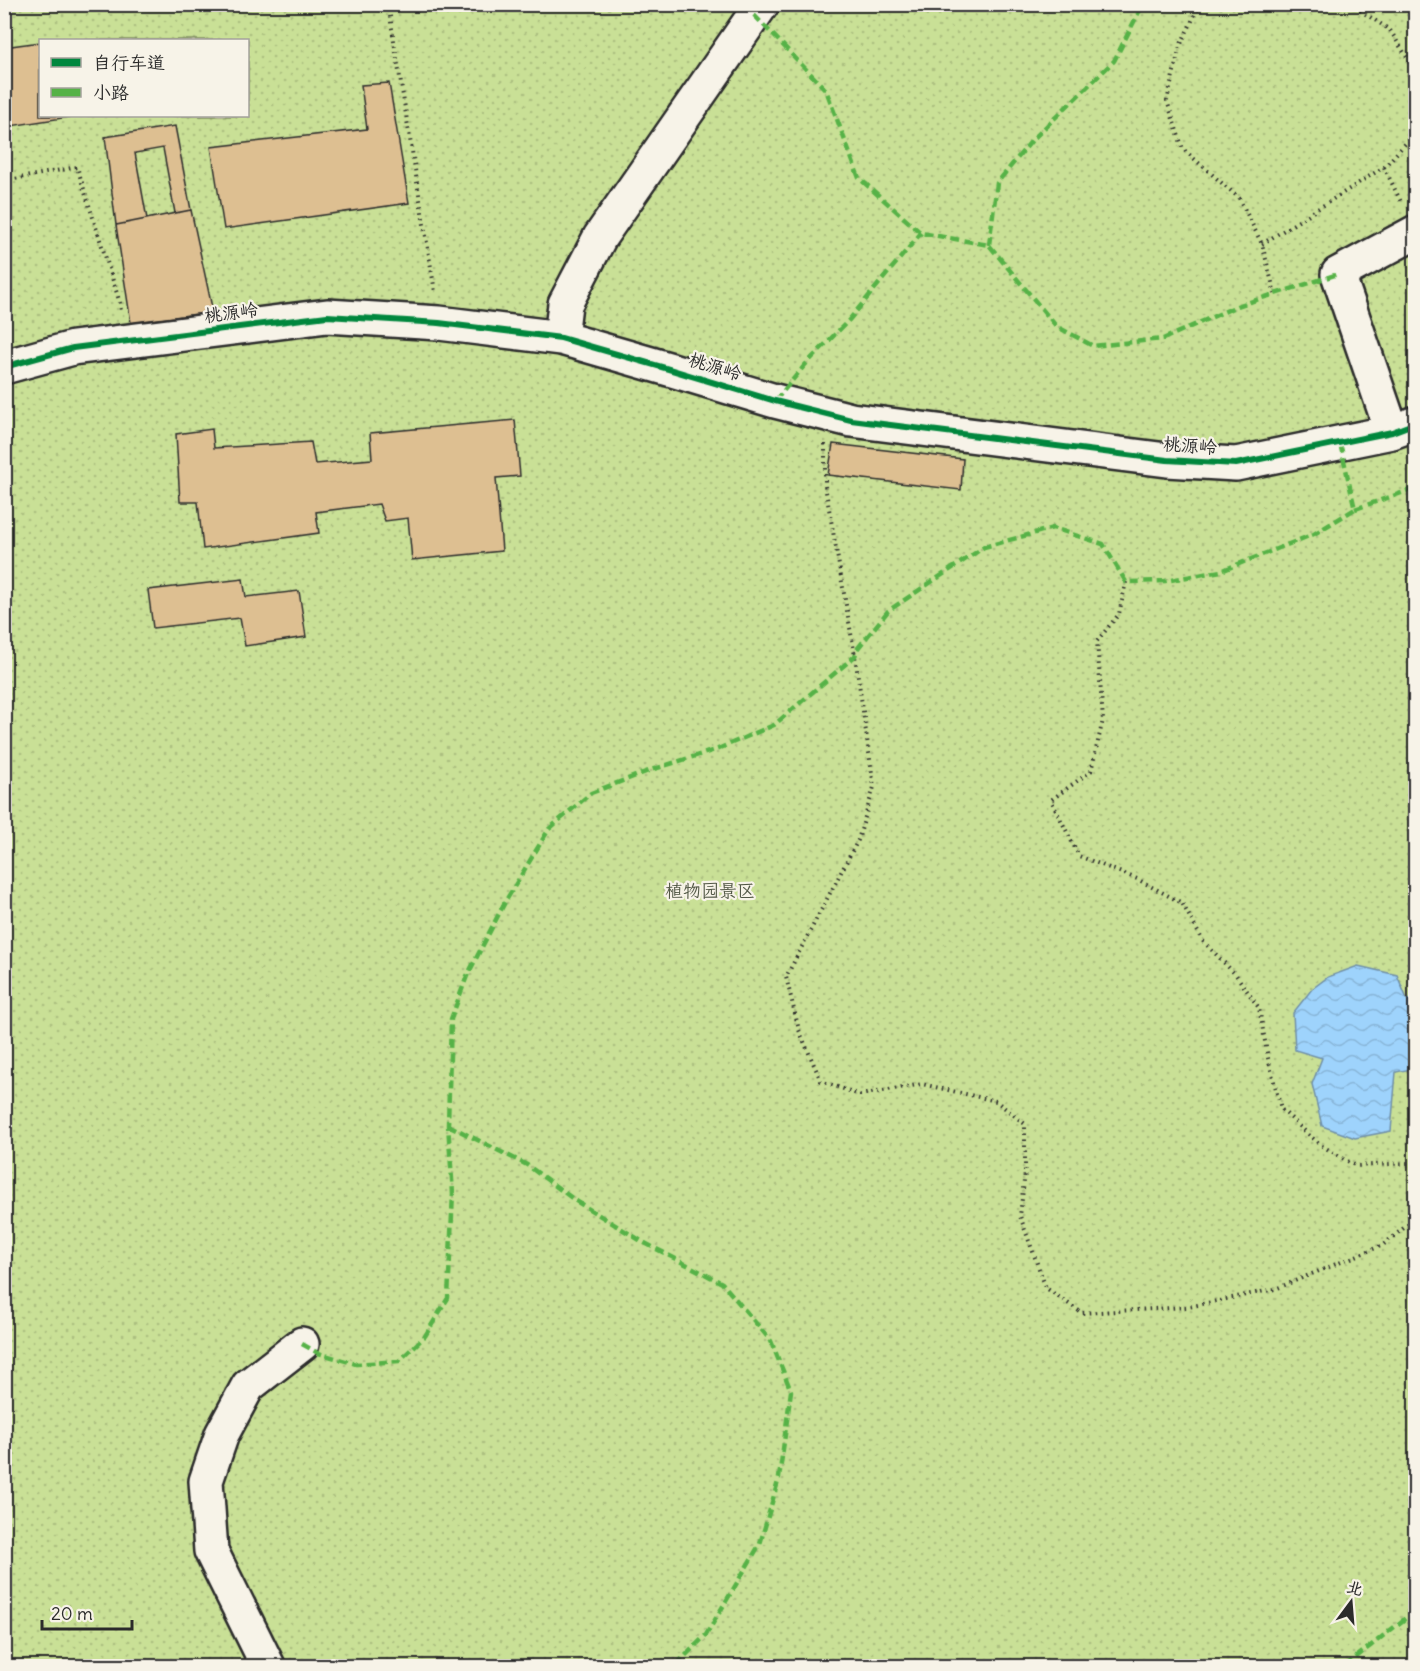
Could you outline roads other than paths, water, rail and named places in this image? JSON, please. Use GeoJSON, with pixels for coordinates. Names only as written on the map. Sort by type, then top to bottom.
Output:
{"type":"FeatureCollection","features":[{"type":"Feature","properties":{"kind":"street"},"geometry":{"type":"LineString","coordinates":[[561,338],[565,304],[600,237],[762,4]]}},
{"type":"Feature","properties":{"kind":"street"},"geometry":{"type":"LineString","coordinates":[[1404,428],[1338,274],[1415,232]]}},
{"type":"Feature","properties":{"kind":"street","name":"桃源岭"},"geometry":{"type":"LineString","coordinates":[[4,367],[73,348],[327,316],[440,323],[561,338],[775,401],[851,420],[1167,460],[1236,464],[1404,428]]}},
{"type":"Feature","properties":{"kind":"street"},"geometry":{"type":"LineString","coordinates":[[268,1666],[212,1551],[206,1482],[222,1434],[248,1386],[302,1344]]}},
{"type":"Feature","properties":{"kind":"water"},"geometry":{"type":"Polygon","coordinates":[[[1358,966],[1397,975],[1407,999],[1415,1001],[1416,1068],[1396,1072],[1391,1131],[1355,1138],[1322,1126],[1312,1084],[1322,1058],[1295,1050],[1293,1013],[1312,989],[1328,977],[1358,966]]]}},
{"type":"Feature","properties":{"kind":"park label","name":"植物园景区"},"geometry":{"type":"Point","coordinates":[710,891]}}]}
